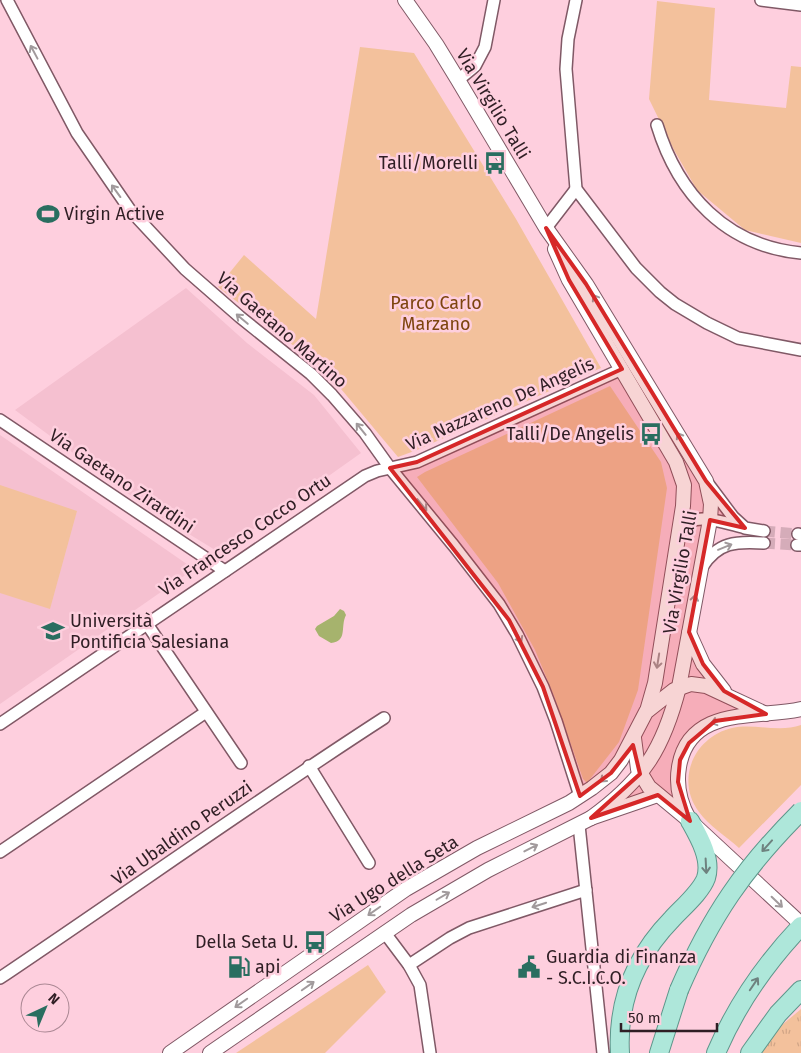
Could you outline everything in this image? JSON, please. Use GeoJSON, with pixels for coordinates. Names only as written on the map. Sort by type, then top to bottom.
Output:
{"type":"FeatureCollection","features":[{"type":"Feature","properties":{"kind":"main road"},"geometry":{"type":"LineString","coordinates":[[659,1053],[679,990],[693,956],[723,902],[754,861],[801,811]]}},
{"type":"Feature","properties":{"kind":"main road"},"geometry":{"type":"LineString","coordinates":[[620,1053],[622,1010],[627,989],[637,966],[660,931],[695,894],[706,878],[707,866],[704,852],[690,821]]}},
{"type":"Feature","properties":{"kind":"main road"},"geometry":{"type":"LineString","coordinates":[[716,1053],[729,1026],[762,972],[801,925]]}},
{"type":"Feature","properties":{"kind":"main road"},"geometry":{"type":"LineString","coordinates":[[750,1053],[778,1014],[801,990]]}},
{"type":"Feature","properties":{"kind":"street","name":"Via Gaetano Martino"},"geometry":{"type":"LineString","coordinates":[[7,0],[78,133],[130,210],[185,269],[324,386],[365,433],[390,468],[478,576],[509,620],[526,651],[556,721],[580,796]]}},
{"type":"Feature","properties":{"kind":"street","name":"Via Virgilio Talli"},"geometry":{"type":"LineString","coordinates":[[405,0],[436,44],[546,228],[586,284],[706,481],[711,504],[710,520],[679,687],[672,714],[652,758],[640,774],[617,798],[591,818]]}},
{"type":"Feature","properties":{"kind":"street"},"geometry":{"type":"LineString","coordinates":[[458,80],[476,66],[485,47],[494,0]]}},
{"type":"Feature","properties":{"kind":"street"},"geometry":{"type":"LineString","coordinates":[[576,0],[568,39],[566,69],[576,189],[636,268],[660,292],[676,304],[707,323],[738,338],[801,350]]}},
{"type":"Feature","properties":{"kind":"street"},"geometry":{"type":"LineString","coordinates":[[761,0],[801,5]]}},
{"type":"Feature","properties":{"kind":"street"},"geometry":{"type":"LineString","coordinates":[[657,125],[675,170],[688,190],[710,213],[736,232],[757,242],[801,253]]}},
{"type":"Feature","properties":{"kind":"street"},"geometry":{"type":"LineString","coordinates":[[546,228],[576,189]]}},
{"type":"Feature","properties":{"kind":"street","name":"Via Virgilio Talli"},"geometry":{"type":"LineString","coordinates":[[546,228],[569,280],[679,469],[684,490],[680,527],[655,683],[646,712],[634,737]]}},
{"type":"Feature","properties":{"kind":"street","name":"Via Nazzareno De Angelis"},"geometry":{"type":"LineString","coordinates":[[390,468],[417,462],[622,369]]}},
{"type":"Feature","properties":{"kind":"street","name":"Via Gaetano Zirardini"},"geometry":{"type":"LineString","coordinates":[[0,420],[225,571]]}},
{"type":"Feature","properties":{"kind":"street","name":"Via Francesco Cocco Ortu"},"geometry":{"type":"LineString","coordinates":[[0,724],[361,479],[377,471],[390,468]]}},
{"type":"Feature","properties":{"kind":"street"},"geometry":{"type":"LineString","coordinates":[[706,481],[745,528]]}},
{"type":"Feature","properties":{"kind":"street"},"geometry":{"type":"LineString","coordinates":[[680,527],[690,519],[701,518],[764,531]]}},
{"type":"Feature","properties":{"kind":"street"},"geometry":{"type":"LineString","coordinates":[[699,573],[709,558],[724,546],[738,542],[764,543]]}},
{"type":"Feature","properties":{"kind":"street"},"geometry":{"type":"LineString","coordinates":[[147,624],[241,763]]}},
{"type":"Feature","properties":{"kind":"street"},"geometry":{"type":"LineString","coordinates":[[688,632],[708,671],[724,691],[733,698]]}},
{"type":"Feature","properties":{"kind":"street"},"geometry":{"type":"LineString","coordinates":[[646,712],[679,687],[691,684],[703,685],[766,714]]}},
{"type":"Feature","properties":{"kind":"street"},"geometry":{"type":"LineString","coordinates":[[690,821],[682,804],[678,782],[680,760],[689,743],[701,729],[715,722],[736,717],[801,709]]}},
{"type":"Feature","properties":{"kind":"street"},"geometry":{"type":"LineString","coordinates":[[0,852],[206,712]]}},
{"type":"Feature","properties":{"kind":"street","name":"Via Ubaldino Peruzzi"},"geometry":{"type":"LineString","coordinates":[[0,978],[143,882],[309,766],[384,718]]}},
{"type":"Feature","properties":{"kind":"street"},"geometry":{"type":"LineString","coordinates":[[634,737],[640,774],[649,787],[690,821],[801,925]]}},
{"type":"Feature","properties":{"kind":"street","name":"Via Ugo della Seta"},"geometry":{"type":"LineString","coordinates":[[170,1053],[406,889],[477,848],[580,796],[607,776],[618,765],[634,737]]}},
{"type":"Feature","properties":{"kind":"street"},"geometry":{"type":"LineString","coordinates":[[309,766],[369,862]]}},
{"type":"Feature","properties":{"kind":"street"},"geometry":{"type":"LineString","coordinates":[[210,1053],[411,915],[488,870],[591,818],[658,795]]}},
{"type":"Feature","properties":{"kind":"street"},"geometry":{"type":"LineString","coordinates":[[578,825],[604,1053]]}},
{"type":"Feature","properties":{"kind":"street"},"geometry":{"type":"LineString","coordinates":[[409,965],[450,938],[470,928],[586,890]]}},
{"type":"Feature","properties":{"kind":"street"},"geometry":{"type":"LineString","coordinates":[[385,933],[409,965],[422,989],[430,1053]]}},
{"type":"Feature","properties":{"kind":"highlighted area"},"geometry":{"type":"Polygon","coordinates":[[[546,228],[586,284],[706,481],[745,528],[710,520],[689,632],[703,664],[724,691],[766,714],[715,721],[689,743],[680,760],[678,782],[690,821],[658,795],[591,818],[640,774],[633,745],[611,773],[580,796],[543,687],[509,620],[390,468],[417,462],[622,369],[569,280],[546,228]]]}},
{"type":"Feature","properties":{"kind":"shaded area"},"geometry":{"type":"Polygon","coordinates":[[[186,288],[247,343],[314,395],[361,453],[220,553],[153,512],[15,410],[186,288]]]}},
{"type":"Feature","properties":{"kind":"shaded area","name":"Università Pontificia Salesiana"},"geometry":{"type":"Polygon","coordinates":[[[0,435],[194,569],[0,704],[0,435]]]}},
{"type":"Feature","properties":{"kind":"shaded area"},"geometry":{"type":"Polygon","coordinates":[[[340,609],[346,615],[343,633],[340,639],[331,643],[319,636],[315,629],[334,616],[340,609]]]}},
{"type":"Feature","properties":{"kind":"green space"},"geometry":{"type":"Polygon","coordinates":[[[657,1],[715,8],[709,100],[786,108],[791,66],[801,67],[801,243],[745,230],[697,190],[674,150],[649,99],[657,1]]]}},
{"type":"Feature","properties":{"kind":"green space","name":"Parco Carlo Marzano"},"geometry":{"type":"Polygon","coordinates":[[[360,47],[414,53],[516,219],[601,368],[398,457],[326,371],[218,287],[244,255],[316,319],[360,47]]]}},
{"type":"Feature","properties":{"kind":"green space"},"geometry":{"type":"Polygon","coordinates":[[[610,386],[661,462],[667,488],[638,690],[619,742],[587,783],[583,779],[554,696],[535,650],[498,583],[417,477],[610,386]]]}},
{"type":"Feature","properties":{"kind":"green space"},"geometry":{"type":"Polygon","coordinates":[[[0,485],[77,511],[50,609],[0,593],[0,485]]]}},
{"type":"Feature","properties":{"kind":"green space"},"geometry":{"type":"Polygon","coordinates":[[[801,725],[801,785],[739,848],[707,822],[692,800],[689,774],[692,761],[707,740],[732,728],[784,728],[801,725]]]}},
{"type":"Feature","properties":{"kind":"green space"},"geometry":{"type":"Polygon","coordinates":[[[368,965],[386,992],[325,1053],[236,1053],[368,965]]]}},
{"type":"Feature","properties":{"kind":"green space"},"geometry":{"type":"Polygon","coordinates":[[[801,1009],[801,1053],[762,1053],[776,1030],[801,1009]]]}},
{"type":"Feature","properties":{"kind":"tunnel"},"geometry":{"type":"LineString","coordinates":[[764,531],[798,534]]}},
{"type":"Feature","properties":{"kind":"tunnel"},"geometry":{"type":"LineString","coordinates":[[764,543],[797,545]]}},
{"type":"Feature","properties":{"kind":"place","name":"Talli/Morelli"},"geometry":{"type":"Point","coordinates":[495,163]}},
{"type":"Feature","properties":{"kind":"place","name":"Virgin Active"},"geometry":{"type":"Point","coordinates":[48,214]}},
{"type":"Feature","properties":{"kind":"place","name":"Talli/De Angelis"},"geometry":{"type":"Point","coordinates":[651,434]}},
{"type":"Feature","properties":{"kind":"place","name":"Università Pontificia Salesiana"},"geometry":{"type":"Point","coordinates":[53,631]}},
{"type":"Feature","properties":{"kind":"place","name":"Della Seta U."},"geometry":{"type":"Point","coordinates":[315,942]}},
{"type":"Feature","properties":{"kind":"place","name":"api"},"geometry":{"type":"Point","coordinates":[239,967]}},
{"type":"Feature","properties":{"kind":"place","name":"Guardia di Finanza - S.C.I.C.O."},"geometry":{"type":"Point","coordinates":[529,967]}}]}
